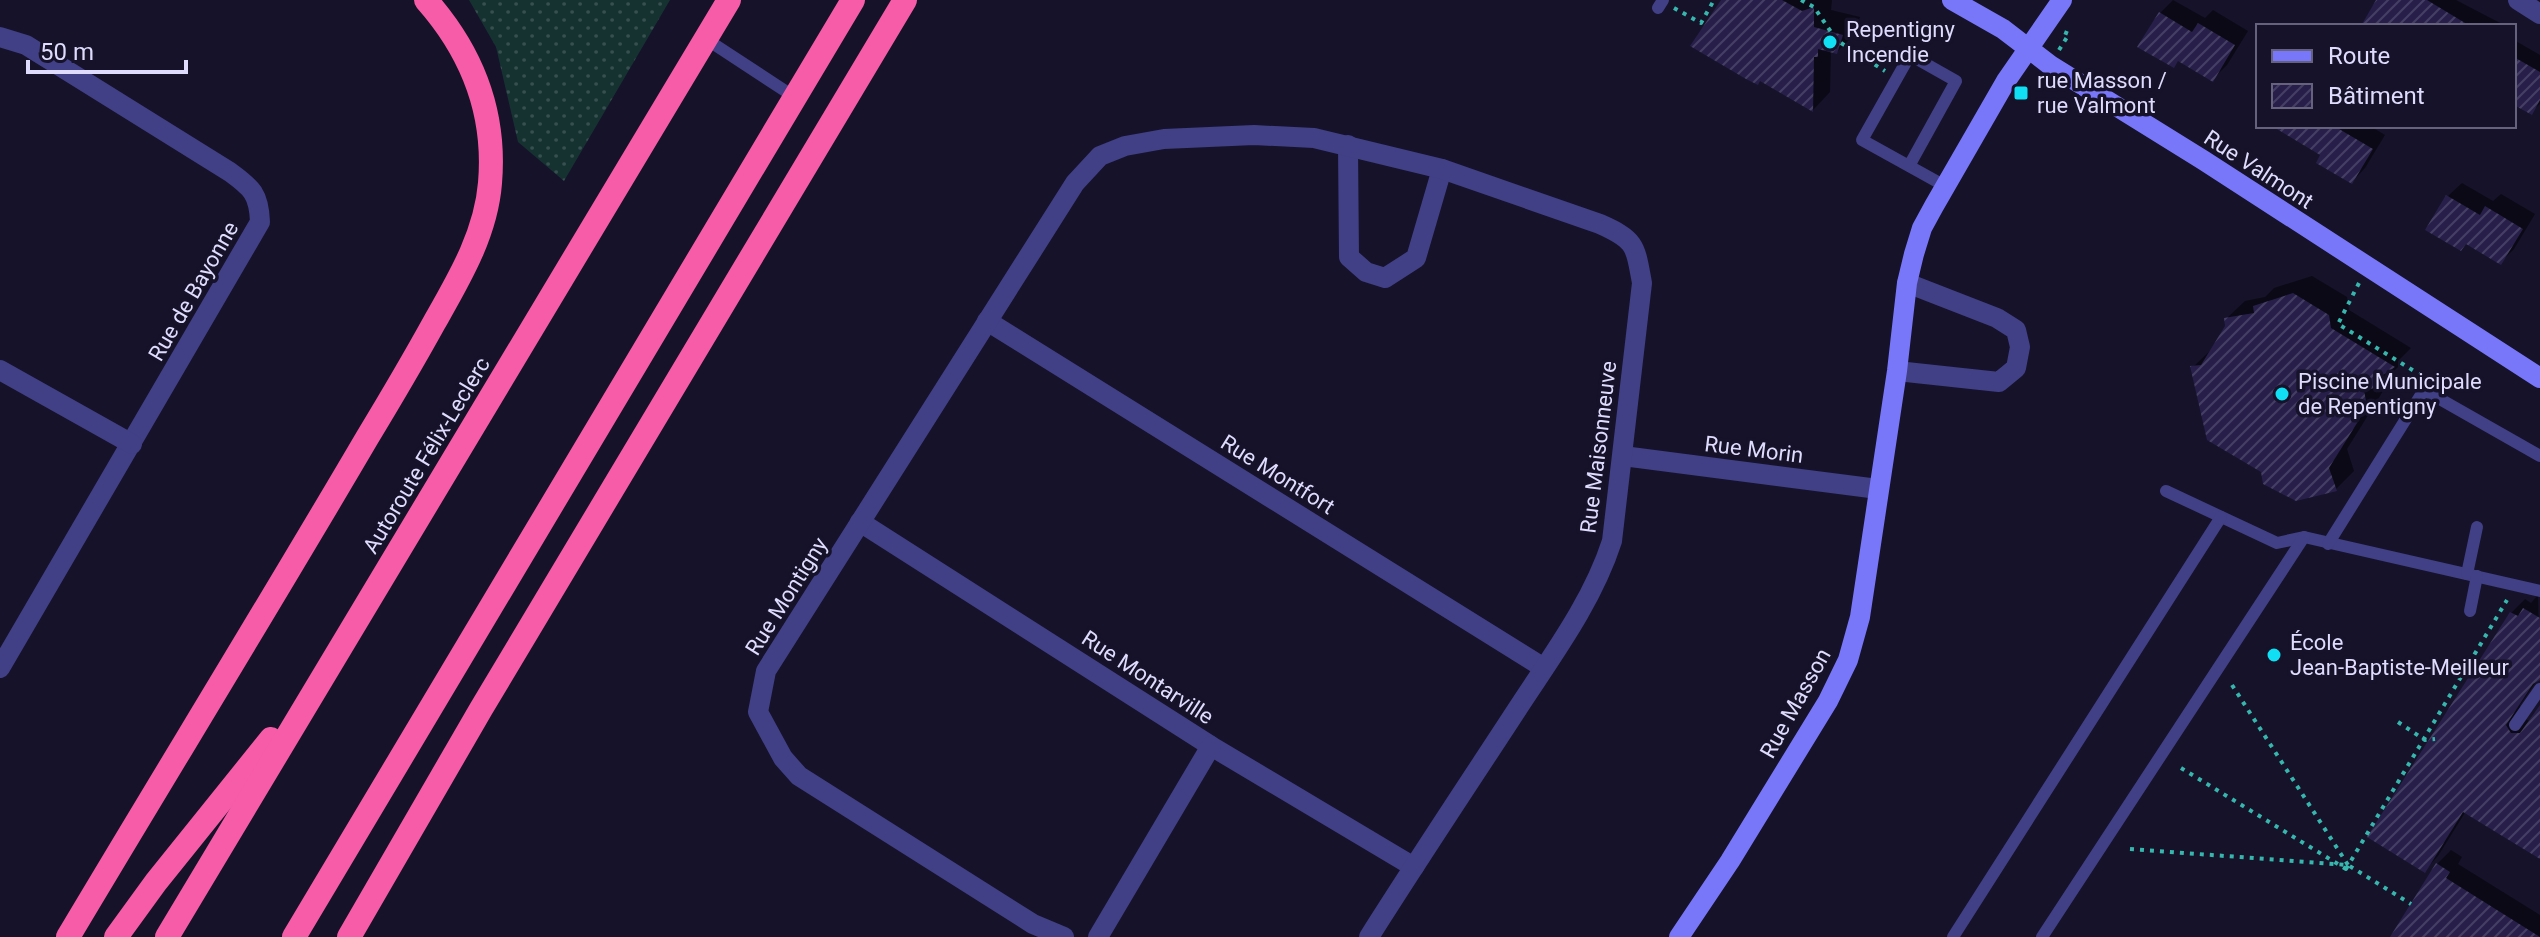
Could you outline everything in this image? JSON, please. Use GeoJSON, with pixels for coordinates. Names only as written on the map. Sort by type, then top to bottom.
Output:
{"type":"FeatureCollection","features":[{"type":"Feature","properties":{"kind":"highway"},"geometry":{"type":"LineString","coordinates":[[68,937],[404,376],[476,243],[490,184],[491,139],[487,116],[464,51],[426,0]]}},
{"type":"Feature","properties":{"kind":"highway","name":"Autoroute Félix-Leclerc"},"geometry":{"type":"LineString","coordinates":[[167,937],[729,0]]}},
{"type":"Feature","properties":{"kind":"highway"},"geometry":{"type":"LineString","coordinates":[[294,937],[853,0]]}},
{"type":"Feature","properties":{"kind":"highway"},"geometry":{"type":"LineString","coordinates":[[349,937],[517,647],[905,0]]}},
{"type":"Feature","properties":{"kind":"highway"},"geometry":{"type":"LineString","coordinates":[[116,937],[156,882],[328,668]]}},
{"type":"Feature","properties":{"kind":"highway"},"geometry":{"type":"LineString","coordinates":[[304,937],[350,841]]}},
{"type":"Feature","properties":{"kind":"street","name":"Rue Valmont"},"geometry":{"type":"LineString","coordinates":[[1952,0],[2003,29],[2050,65],[2540,378]]}},
{"type":"Feature","properties":{"kind":"street","name":"Rue Masson"},"geometry":{"type":"LineString","coordinates":[[1679,937],[1730,861],[1828,701],[1848,660],[1860,617],[1907,283],[1922,228],[2006,81],[2062,0]]}},
{"type":"Feature","properties":{"kind":"street"},"geometry":{"type":"LineString","coordinates":[[2518,0],[2540,14]]}},
{"type":"Feature","properties":{"kind":"street","name":"Rue de Bayonne"},"geometry":{"type":"LineString","coordinates":[[0,37],[26,45],[230,172],[252,187],[260,205],[260,222],[132,444],[3,657]]}},
{"type":"Feature","properties":{"kind":"street","name":"Rue Maisonneuve"},"geometry":{"type":"LineString","coordinates":[[1075,183],[1100,156],[1125,146],[1164,139],[1254,135],[1314,138],[1442,169],[1600,224],[1625,235],[1636,251],[1642,283],[1612,541],[1605,565],[1544,668],[1369,937]]}},
{"type":"Feature","properties":{"kind":"street"},"geometry":{"type":"LineString","coordinates":[[1348,145],[1349,257],[1366,272],[1385,278],[1416,258],[1442,169]]}},
{"type":"Feature","properties":{"kind":"street","name":"Rue Montigny"},"geometry":{"type":"LineString","coordinates":[[1064,937],[1033,924],[799,776],[783,758],[758,712],[766,671],[1075,183]]}},
{"type":"Feature","properties":{"kind":"street"},"geometry":{"type":"LineString","coordinates":[[1897,371],[1999,382],[2016,368],[2020,347],[2016,330],[1997,318],[1907,283]]}},
{"type":"Feature","properties":{"kind":"street","name":"Rue Montfort"},"geometry":{"type":"LineString","coordinates":[[987,321],[1544,668]]}},
{"type":"Feature","properties":{"kind":"street"},"geometry":{"type":"LineString","coordinates":[[0,370],[132,444]]}},
{"type":"Feature","properties":{"kind":"street","name":"Rue Morin"},"geometry":{"type":"LineString","coordinates":[[1623,456],[1878,489]]}},
{"type":"Feature","properties":{"kind":"street","name":"Rue Montarville"},"geometry":{"type":"LineString","coordinates":[[860,522],[1211,746],[1414,867]]}},
{"type":"Feature","properties":{"kind":"street"},"geometry":{"type":"LineString","coordinates":[[1098,937],[1211,746]]}},
{"type":"Feature","properties":{"kind":"lane"},"geometry":{"type":"LineString","coordinates":[[706,39],[796,98]]}},
{"type":"Feature","properties":{"kind":"lane"},"geometry":{"type":"LineString","coordinates":[[1909,166],[1956,81],[1910,55],[1862,140],[1945,186]]}},
{"type":"Feature","properties":{"kind":"lane"},"geometry":{"type":"LineString","coordinates":[[2328,544],[2424,390],[2540,456]]}},
{"type":"Feature","properties":{"kind":"lane"},"geometry":{"type":"LineString","coordinates":[[2166,491],[2277,543],[2304,537],[2540,591]]}},
{"type":"Feature","properties":{"kind":"lane"},"geometry":{"type":"LineString","coordinates":[[1953,937],[2221,517]]}},
{"type":"Feature","properties":{"kind":"lane"},"geometry":{"type":"LineString","coordinates":[[2470,611],[2477,527]]}},
{"type":"Feature","properties":{"kind":"lane"},"geometry":{"type":"LineString","coordinates":[[2042,937],[2304,537]]}},
{"type":"Feature","properties":{"kind":"lane"},"geometry":{"type":"LineString","coordinates":[[2515,725],[2540,689]]}},
{"type":"Feature","properties":{"kind":"path"},"geometry":{"type":"LineString","coordinates":[[1687,15],[1701,23],[1714,0]]}},
{"type":"Feature","properties":{"kind":"path"},"geometry":{"type":"LineString","coordinates":[[1801,0],[1814,7],[1831,32]]}},
{"type":"Feature","properties":{"kind":"path"},"geometry":{"type":"LineString","coordinates":[[1841,43],[1875,65]]}},
{"type":"Feature","properties":{"kind":"path"},"geometry":{"type":"LineString","coordinates":[[2360,282],[2338,324],[2419,374]]}},
{"type":"Feature","properties":{"kind":"path"},"geometry":{"type":"LineString","coordinates":[[2347,867],[2509,598]]}},
{"type":"Feature","properties":{"kind":"path"},"geometry":{"type":"LineString","coordinates":[[2232,685],[2347,867]]}},
{"type":"Feature","properties":{"kind":"path"},"geometry":{"type":"LineString","coordinates":[[2398,722],[2425,740],[2435,739]]}},
{"type":"Feature","properties":{"kind":"path"},"geometry":{"type":"LineString","coordinates":[[2181,768],[2411,904]]}},
{"type":"Feature","properties":{"kind":"path"},"geometry":{"type":"LineString","coordinates":[[2130,849],[2347,867]]}},
{"type":"Feature","properties":{"kind":"green space"},"geometry":{"type":"Polygon","coordinates":[[[469,0],[670,0],[564,181],[518,142],[496,47],[469,0]]]}},
{"type":"Feature","properties":{"kind":"building"},"geometry":{"type":"Polygon","coordinates":[[[1721,0],[1782,0],[1802,11],[1814,7],[1814,27],[1843,35],[1837,54],[1818,49],[1818,57],[1814,57],[1813,112],[1760,81],[1758,85],[1746,79],[1690,46],[1721,0]]]}},
{"type":"Feature","properties":{"kind":"building"},"geometry":{"type":"Polygon","coordinates":[[[2376,0],[2427,0],[2467,24],[2362,24],[2376,0]]]}},
{"type":"Feature","properties":{"kind":"building"},"geometry":{"type":"Polygon","coordinates":[[[2159,12],[2192,32],[2198,23],[2235,45],[2213,82],[2178,61],[2174,68],[2137,47],[2159,12]]]}},
{"type":"Feature","properties":{"kind":"building"},"geometry":{"type":"Polygon","coordinates":[[[2516,58],[2540,72],[2540,100],[2532,115],[2516,106],[2516,58]]]}},
{"type":"Feature","properties":{"kind":"building"},"geometry":{"type":"Polygon","coordinates":[[[2275,128],[2337,128],[2373,149],[2352,184],[2316,163],[2320,155],[2275,128]]]}},
{"type":"Feature","properties":{"kind":"building"},"geometry":{"type":"Polygon","coordinates":[[[2446,195],[2480,215],[2485,206],[2523,229],[2501,265],[2466,244],[2461,251],[2425,230],[2446,195]]]}},
{"type":"Feature","properties":{"kind":"building","name":"Piscine Municipale de Repentigny"},"geometry":{"type":"Polygon","coordinates":[[[2293,293],[2329,315],[2331,328],[2395,367],[2380,377],[2381,387],[2364,390],[2367,407],[2329,468],[2337,491],[2296,501],[2263,484],[2261,472],[2207,440],[2190,366],[2201,365],[2225,326],[2224,318],[2254,313],[2253,306],[2293,293]]]}},
{"type":"Feature","properties":{"kind":"building"},"geometry":{"type":"Polygon","coordinates":[[[2523,608],[2540,618],[2540,680],[2533,684],[2506,725],[2511,733],[2520,733],[2540,705],[2540,859],[2463,812],[2425,873],[2367,837],[2510,612],[2518,616],[2523,608]]]}},
{"type":"Feature","properties":{"kind":"building"},"geometry":{"type":"Polygon","coordinates":[[[2436,863],[2450,872],[2446,878],[2540,937],[2390,937],[2436,863]]]}},
{"type":"Feature","properties":{"kind":"place","name":"Repentigny Incendie"},"geometry":{"type":"Point","coordinates":[1830,42]}},
{"type":"Feature","properties":{"kind":"place","name":"rue Masson / rue Valmont"},"geometry":{"type":"Point","coordinates":[2021,93]}},
{"type":"Feature","properties":{"kind":"place","name":"Piscine Municipale de Repentigny"},"geometry":{"type":"Point","coordinates":[2282,394]}},
{"type":"Feature","properties":{"kind":"place","name":"École Jean-Baptiste-Meilleur"},"geometry":{"type":"Point","coordinates":[2274,655]}}]}
